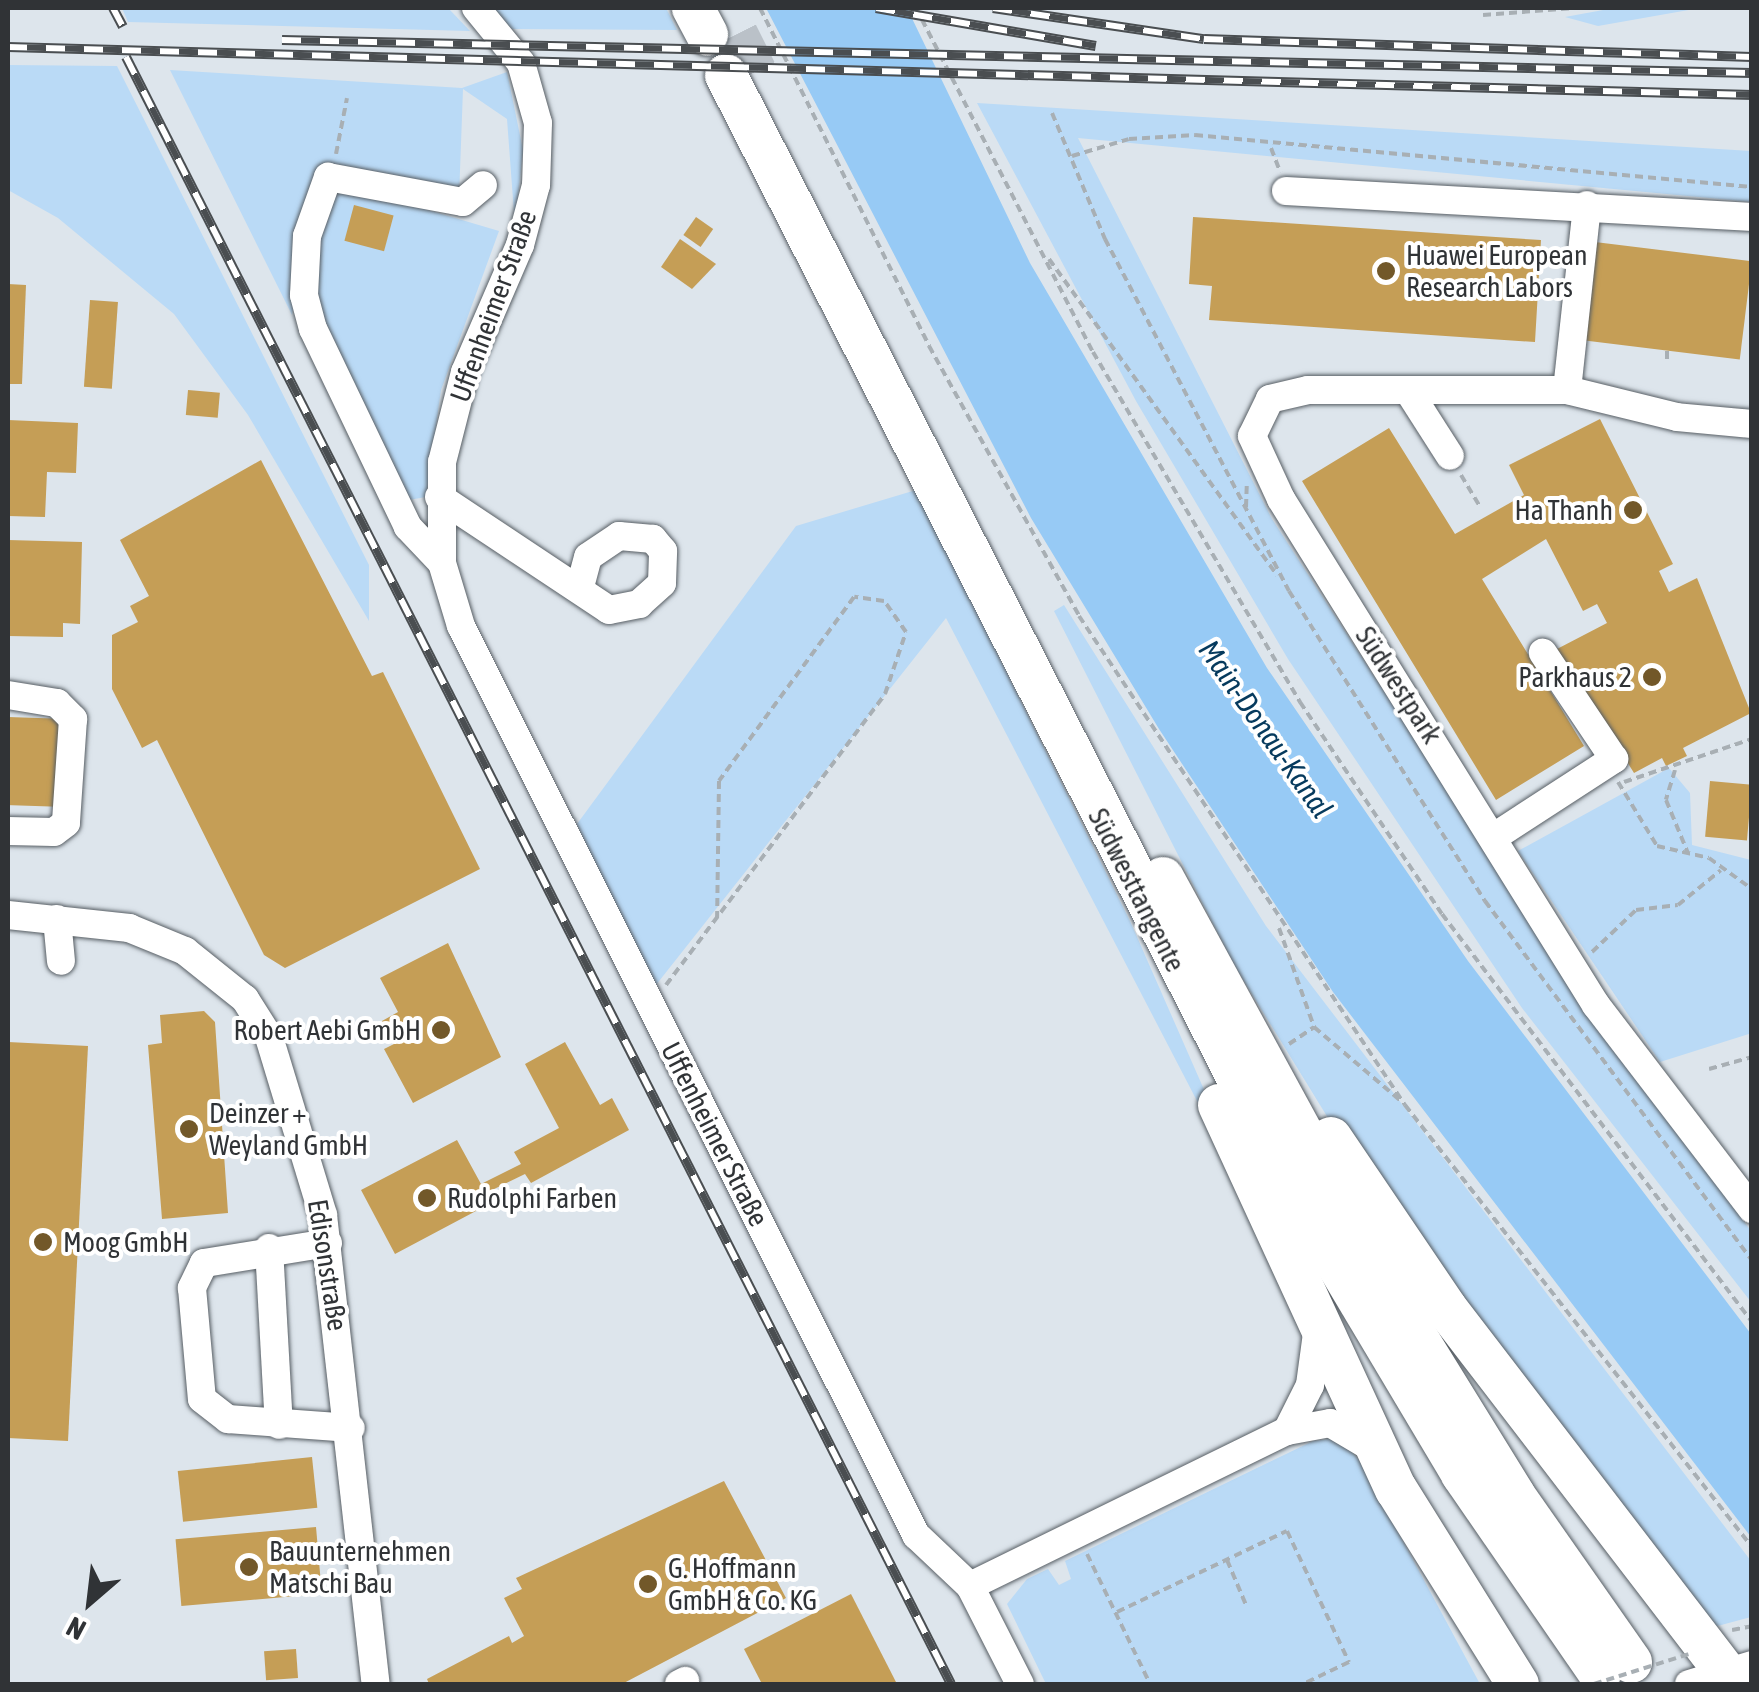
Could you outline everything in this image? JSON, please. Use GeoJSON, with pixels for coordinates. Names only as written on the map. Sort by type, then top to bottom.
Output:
{"type":"FeatureCollection","features":[{"type":"Feature","properties":{"kind":"highway","name":"Südwesttangente"},"geometry":{"type":"LineString","coordinates":[[743,77],[1178,908],[1608,1674],[1414,1398],[1168,954],[743,77]]}},
{"type":"Feature","properties":{"kind":"highway"},"geometry":{"type":"LineString","coordinates":[[1178,908],[1428,1283],[1716,1673]]}},
{"type":"Feature","properties":{"kind":"highway"},"geometry":{"type":"LineString","coordinates":[[1168,954],[1184,1026],[1378,1452],[1494,1666],[1518,1684]]}},
{"type":"Feature","properties":{"kind":"street","name":"Uffenheimer Straße"},"geometry":{"type":"LineString","coordinates":[[476,8],[505,38],[532,88],[536,185],[520,245],[465,372],[440,497],[442,563],[462,626],[916,1535],[970,1586],[1020,1684]]}},
{"type":"Feature","properties":{"kind":"street","name":"Uffenheimer Straße"},"geometry":{"type":"LineString","coordinates":[[442,563],[408,527],[314,329],[304,295],[306,236],[328,177],[464,202],[483,185]]}},
{"type":"Feature","properties":{"kind":"street"},"geometry":{"type":"LineString","coordinates":[[1286,190],[1752,217]]}},
{"type":"Feature","properties":{"kind":"street"},"geometry":{"type":"LineString","coordinates":[[1567,390],[1587,205]]}},
{"type":"Feature","properties":{"kind":"street","name":"Südwestpark"},"geometry":{"type":"LineString","coordinates":[[1752,424],[1677,418],[1567,390],[1411,395],[1284,393],[1260,412],[1254,453],[1497,835],[1573,964],[1752,1208]]}},
{"type":"Feature","properties":{"kind":"street"},"geometry":{"type":"LineString","coordinates":[[1411,395],[1450,456]]}},
{"type":"Feature","properties":{"kind":"street"},"geometry":{"type":"LineString","coordinates":[[440,497],[580,586]]}},
{"type":"Feature","properties":{"kind":"street"},"geometry":{"type":"LineString","coordinates":[[1497,835],[1611,767],[1543,652]]}},
{"type":"Feature","properties":{"kind":"street"},"geometry":{"type":"LineString","coordinates":[[8,695],[57,702],[73,719],[66,823],[54,832],[8,831]]}},
{"type":"Feature","properties":{"kind":"street","name":"Edisonstraße"},"geometry":{"type":"LineString","coordinates":[[8,915],[129,928],[172,945],[245,999],[292,1095],[328,1243],[376,1684]]}},
{"type":"Feature","properties":{"kind":"street"},"geometry":{"type":"LineString","coordinates":[[57,919],[60,961]]}},
{"type":"Feature","properties":{"kind":"street"},"geometry":{"type":"LineString","coordinates":[[328,1243],[269,1248],[204,1263],[192,1288],[202,1399],[228,1419],[351,1428]]}},
{"type":"Feature","properties":{"kind":"street"},"geometry":{"type":"LineString","coordinates":[[269,1248],[278,1425]]}},
{"type":"Feature","properties":{"kind":"street"},"geometry":{"type":"LineString","coordinates":[[1286,1431],[1310,1384],[1318,1326]]}},
{"type":"Feature","properties":{"kind":"street"},"geometry":{"type":"LineString","coordinates":[[970,1586],[1286,1431],[1330,1423],[1378,1452]]}},
{"type":"Feature","properties":{"kind":"path"},"geometry":{"type":"LineString","coordinates":[[916,8],[1158,471],[1300,702],[1442,914],[1752,1322]]}},
{"type":"Feature","properties":{"kind":"path"},"geometry":{"type":"LineString","coordinates":[[1483,14],[1575,8]]}},
{"type":"Feature","properties":{"kind":"path"},"geometry":{"type":"LineString","coordinates":[[724,18],[929,346],[1070,600],[1278,923],[1405,1105],[1752,1547]]}},
{"type":"Feature","properties":{"kind":"path"},"geometry":{"type":"LineString","coordinates":[[328,177],[347,98]]}},
{"type":"Feature","properties":{"kind":"path"},"geometry":{"type":"LineString","coordinates":[[1052,112],[1105,239],[1289,591]]}},
{"type":"Feature","properties":{"kind":"path"},"geometry":{"type":"LineString","coordinates":[[1070,157],[1129,139],[1195,135],[1752,187]]}},
{"type":"Feature","properties":{"kind":"path"},"geometry":{"type":"LineString","coordinates":[[1040,246],[1289,591],[1485,901],[1752,1261]]}},
{"type":"Feature","properties":{"kind":"path"},"geometry":{"type":"LineString","coordinates":[[1667,351],[1667,364]]}},
{"type":"Feature","properties":{"kind":"path"},"geometry":{"type":"LineString","coordinates":[[1450,456],[1479,505]]}},
{"type":"Feature","properties":{"kind":"path"},"geometry":{"type":"LineString","coordinates":[[651,1005],[885,694],[906,632],[884,601],[854,597],[719,781],[716,918]]}},
{"type":"Feature","properties":{"kind":"path"},"geometry":{"type":"LineString","coordinates":[[1611,767],[1674,770],[1752,739]]}},
{"type":"Feature","properties":{"kind":"path"},"geometry":{"type":"LineString","coordinates":[[1611,767],[1657,846],[1688,853],[1752,888]]}},
{"type":"Feature","properties":{"kind":"path"},"geometry":{"type":"LineString","coordinates":[[1674,770],[1666,800],[1688,853]]}},
{"type":"Feature","properties":{"kind":"path"},"geometry":{"type":"LineString","coordinates":[[1573,964],[1636,910],[1678,905],[1722,870]]}},
{"type":"Feature","properties":{"kind":"path"},"geometry":{"type":"LineString","coordinates":[[1278,923],[1314,1027],[1405,1105]]}},
{"type":"Feature","properties":{"kind":"path"},"geometry":{"type":"LineString","coordinates":[[1276,1053],[1314,1027]]}},
{"type":"Feature","properties":{"kind":"path"},"geometry":{"type":"LineString","coordinates":[[1708,1069],[1752,1057]]}},
{"type":"Feature","properties":{"kind":"path"},"geometry":{"type":"LineString","coordinates":[[1116,1612],[1286,1531],[1349,1662],[1302,1684]]}},
{"type":"Feature","properties":{"kind":"path"},"geometry":{"type":"LineString","coordinates":[[1076,1532],[1150,1684]]}},
{"type":"Feature","properties":{"kind":"path"},"geometry":{"type":"LineString","coordinates":[[1226,1560],[1246,1605]]}},
{"type":"Feature","properties":{"kind":"path"},"geometry":{"type":"LineString","coordinates":[[1738,1629],[1752,1626]]}},
{"type":"Feature","properties":{"kind":"path"},"geometry":{"type":"LineString","coordinates":[[1608,1674],[1716,1673]]}},
{"type":"Feature","properties":{"kind":"shaded area"},"geometry":{"type":"Polygon","coordinates":[[[122,8],[448,8],[470,31],[128,22],[122,8]]]}},
{"type":"Feature","properties":{"kind":"shaded area"},"geometry":{"type":"Polygon","coordinates":[[[488,8],[666,8],[677,30],[503,29],[488,8]]]}},
{"type":"Feature","properties":{"kind":"shaded area"},"geometry":{"type":"Polygon","coordinates":[[[1614,8],[1700,8],[1598,26],[1565,17],[1614,8]]]}},
{"type":"Feature","properties":{"kind":"shaded area"},"geometry":{"type":"Polygon","coordinates":[[[8,65],[117,66],[369,565],[369,621],[248,415],[174,314],[58,218],[8,190],[8,65]]]}},
{"type":"Feature","properties":{"kind":"shaded area"},"geometry":{"type":"Polygon","coordinates":[[[170,70],[462,88],[507,72],[523,150],[515,226],[507,119],[463,89],[459,198],[323,170],[292,315],[170,70]]]}},
{"type":"Feature","properties":{"kind":"shaded area"},"geometry":{"type":"Polygon","coordinates":[[[977,103],[1751,151],[1751,202],[1078,138],[1272,519],[1605,1032],[1751,1231],[1751,1302],[1522,1008],[1288,659],[1136,401],[977,103]]]}},
{"type":"Feature","properties":{"kind":"shaded area"},"geometry":{"type":"Polygon","coordinates":[[[347,186],[499,231],[441,390],[426,497],[403,501],[316,318],[311,250],[332,195],[347,186]]]}},
{"type":"Feature","properties":{"kind":"shaded area"},"geometry":{"type":"Polygon","coordinates":[[[916,490],[1130,921],[1274,1249],[946,618],[652,990],[577,824],[796,526],[916,490]]]}},
{"type":"Feature","properties":{"kind":"shaded area"},"geometry":{"type":"Polygon","coordinates":[[[1064,605],[1266,926],[1751,1561],[1751,1617],[1710,1628],[1382,1206],[1234,965],[1054,611],[1064,605]]]}},
{"type":"Feature","properties":{"kind":"shaded area"},"geometry":{"type":"Polygon","coordinates":[[[1669,768],[1690,793],[1692,845],[1751,860],[1752,1033],[1660,1062],[1518,851],[1669,768]]]}},
{"type":"Feature","properties":{"kind":"shaded area"},"geometry":{"type":"Polygon","coordinates":[[[1339,1438],[1359,1460],[1480,1684],[1046,1684],[1007,1604],[1027,1579],[1048,1569],[1059,1585],[1071,1579],[1065,1561],[1313,1441],[1339,1438]]]}},
{"type":"Feature","properties":{"kind":"water","name":"Main-Donau-Kanal"},"geometry":{"type":"Polygon","coordinates":[[[766,8],[907,8],[1030,263],[1267,668],[1468,961],[1751,1334],[1751,1537],[1333,992],[1159,729],[1031,518],[766,8]]]}},
{"type":"Feature","properties":{"kind":"building"},"geometry":{"type":"Polygon","coordinates":[[[354,205],[394,216],[384,251],[344,241],[354,205]]]}},
{"type":"Feature","properties":{"kind":"building"},"geometry":{"type":"Polygon","coordinates":[[[696,217],[713,229],[701,247],[683,235],[696,217]]]}},
{"type":"Feature","properties":{"kind":"building"},"geometry":{"type":"Polygon","coordinates":[[[1193,217],[1541,240],[1535,342],[1209,320],[1212,286],[1189,284],[1193,217]]]}},
{"type":"Feature","properties":{"kind":"building"},"geometry":{"type":"Polygon","coordinates":[[[680,239],[716,264],[692,289],[661,267],[680,239]]]}},
{"type":"Feature","properties":{"kind":"building"},"geometry":{"type":"Polygon","coordinates":[[[1595,242],[1752,261],[1740,360],[1583,340],[1595,242]]]}},
{"type":"Feature","properties":{"kind":"building"},"geometry":{"type":"Polygon","coordinates":[[[8,284],[26,285],[22,384],[8,384],[8,284]]]}},
{"type":"Feature","properties":{"kind":"building"},"geometry":{"type":"Polygon","coordinates":[[[90,300],[118,302],[112,389],[84,387],[90,300]]]}},
{"type":"Feature","properties":{"kind":"building"},"geometry":{"type":"Polygon","coordinates":[[[188,390],[220,393],[218,418],[186,415],[188,390]]]}},
{"type":"Feature","properties":{"kind":"building"},"geometry":{"type":"Polygon","coordinates":[[[1600,419],[1673,564],[1659,571],[1669,592],[1697,578],[1751,713],[1683,748],[1687,756],[1666,766],[1662,758],[1634,773],[1557,649],[1607,623],[1597,604],[1583,611],[1546,539],[1482,579],[1584,746],[1496,800],[1302,481],[1389,428],[1455,534],[1524,495],[1509,465],[1600,419]]]}},
{"type":"Feature","properties":{"kind":"building"},"geometry":{"type":"Polygon","coordinates":[[[8,420],[78,423],[76,473],[47,472],[45,517],[8,516],[8,420]]]}},
{"type":"Feature","properties":{"kind":"building"},"geometry":{"type":"Polygon","coordinates":[[[261,460],[372,676],[383,672],[480,869],[285,968],[264,955],[157,740],[142,748],[112,689],[112,635],[138,622],[130,606],[149,596],[120,540],[261,460]]]}},
{"type":"Feature","properties":{"kind":"building"},"geometry":{"type":"Polygon","coordinates":[[[8,540],[82,542],[80,624],[63,623],[63,637],[8,636],[8,540]]]}},
{"type":"Feature","properties":{"kind":"building"},"geometry":{"type":"Polygon","coordinates":[[[8,717],[61,719],[58,807],[8,805],[8,717]]]}},
{"type":"Feature","properties":{"kind":"building"},"geometry":{"type":"Polygon","coordinates":[[[1710,781],[1752,785],[1747,840],[1705,837],[1710,781]]]}},
{"type":"Feature","properties":{"kind":"building","name":"Robert Aebi GmbH"},"geometry":{"type":"Polygon","coordinates":[[[448,943],[501,1057],[413,1103],[384,1049],[394,1044],[382,1021],[398,1012],[380,978],[448,943]]]}},
{"type":"Feature","properties":{"kind":"building","name":"Deinzer + Weyland GmbH"},"geometry":{"type":"Polygon","coordinates":[[[204,1011],[215,1022],[228,1213],[162,1219],[148,1045],[162,1043],[160,1015],[204,1011]]]}},
{"type":"Feature","properties":{"kind":"building","name":"Moog GmbH"},"geometry":{"type":"Polygon","coordinates":[[[8,1042],[88,1046],[68,1441],[8,1438],[8,1042]]]}},
{"type":"Feature","properties":{"kind":"building"},"geometry":{"type":"Polygon","coordinates":[[[565,1042],[600,1105],[612,1098],[629,1130],[531,1183],[525,1174],[486,1193],[491,1203],[395,1254],[361,1190],[457,1140],[481,1184],[521,1164],[514,1152],[559,1128],[525,1064],[565,1042]]]}},
{"type":"Feature","properties":{"kind":"building"},"geometry":{"type":"Polygon","coordinates":[[[312,1457],[317,1508],[183,1522],[178,1471],[312,1457]]]}},
{"type":"Feature","properties":{"kind":"building","name":"G. Hoffmann GmbH & Co. KG"},"geometry":{"type":"Polygon","coordinates":[[[724,1481],[786,1598],[622,1684],[429,1684],[427,1679],[509,1636],[512,1643],[524,1636],[504,1598],[522,1589],[516,1578],[724,1481]]]}},
{"type":"Feature","properties":{"kind":"building","name":"Bauunternehmen Matschi Bau"},"geometry":{"type":"Polygon","coordinates":[[[316,1527],[322,1594],[181,1606],[176,1539],[316,1527]]]}},
{"type":"Feature","properties":{"kind":"building"},"geometry":{"type":"Polygon","coordinates":[[[851,1594],[897,1684],[762,1684],[744,1649],[851,1594]]]}},
{"type":"Feature","properties":{"kind":"building"},"geometry":{"type":"Polygon","coordinates":[[[296,1649],[298,1678],[266,1680],[264,1651],[296,1649]]]}},
{"type":"Feature","properties":{"kind":"tunnel"},"geometry":{"type":"LineString","coordinates":[[737,34],[759,78]]}},
{"type":"Feature","properties":{"kind":"railway"},"geometry":{"type":"LineString","coordinates":[[113,8],[123,27]]}},
{"type":"Feature","properties":{"kind":"railway"},"geometry":{"type":"LineString","coordinates":[[876,8],[1096,46]]}},
{"type":"Feature","properties":{"kind":"railway"},"geometry":{"type":"LineString","coordinates":[[993,8],[1204,39],[1752,57]]}},
{"type":"Feature","properties":{"kind":"railway"},"geometry":{"type":"LineString","coordinates":[[282,40],[1752,73]]}},
{"type":"Feature","properties":{"kind":"railway"},"geometry":{"type":"LineString","coordinates":[[8,47],[1752,95]]}},
{"type":"Feature","properties":{"kind":"railway"},"geometry":{"type":"LineString","coordinates":[[126,57],[951,1684]]}},
{"type":"Feature","properties":{"kind":"place","name":"Huawei European Research Labors"},"geometry":{"type":"Point","coordinates":[1386,271]}},
{"type":"Feature","properties":{"kind":"place","name":"Ha Thanh"},"geometry":{"type":"Point","coordinates":[1633,510]}},
{"type":"Feature","properties":{"kind":"place","name":"Parkhaus 2"},"geometry":{"type":"Point","coordinates":[1652,677]}},
{"type":"Feature","properties":{"kind":"place","name":"Robert Aebi GmbH"},"geometry":{"type":"Point","coordinates":[441,1030]}},
{"type":"Feature","properties":{"kind":"place","name":"Deinzer + Weyland GmbH"},"geometry":{"type":"Point","coordinates":[189,1129]}},
{"type":"Feature","properties":{"kind":"place","name":"Rudolphi Farben"},"geometry":{"type":"Point","coordinates":[427,1198]}},
{"type":"Feature","properties":{"kind":"place","name":"Moog GmbH"},"geometry":{"type":"Point","coordinates":[43,1242]}},
{"type":"Feature","properties":{"kind":"place","name":"Bauunternehmen Matschi Bau"},"geometry":{"type":"Point","coordinates":[249,1567]}},
{"type":"Feature","properties":{"kind":"place","name":"G. Hoffmann GmbH & Co. KG"},"geometry":{"type":"Point","coordinates":[648,1584]}}]}
